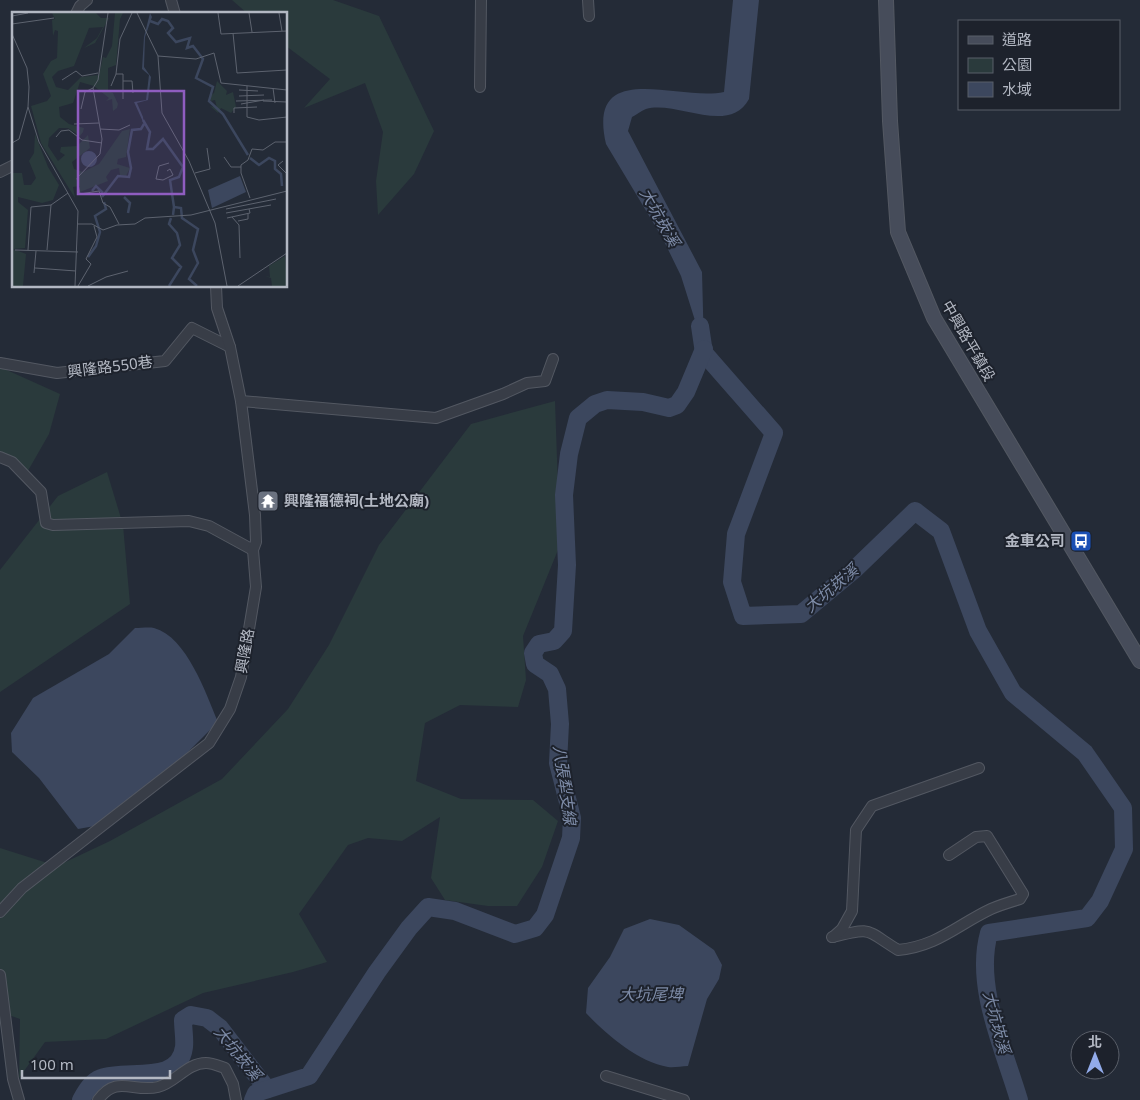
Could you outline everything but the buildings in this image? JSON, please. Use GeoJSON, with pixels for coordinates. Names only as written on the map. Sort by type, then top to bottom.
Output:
{"type":"FeatureCollection","features":[{"type":"Feature","properties":{"kind":"street"},"geometry":{"type":"LineString","coordinates":[[77,12],[80,6],[87,0]]}},
{"type":"Feature","properties":{"kind":"street"},"geometry":{"type":"LineString","coordinates":[[480,87],[481,0]]}},
{"type":"Feature","properties":{"kind":"street"},"geometry":{"type":"LineString","coordinates":[[588,0],[589,16]]}},
{"type":"Feature","properties":{"kind":"street","name":"中興路平鎮段"},"geometry":{"type":"LineString","coordinates":[[886,0],[890,121],[898,232],[934,318],[1140,661]]}},
{"type":"Feature","properties":{"kind":"street"},"geometry":{"type":"LineString","coordinates":[[0,172],[12,166]]}},
{"type":"Feature","properties":{"kind":"street","name":"興隆路"},"geometry":{"type":"LineString","coordinates":[[0,912],[22,888],[209,743],[230,709],[240,677],[256,587],[253,550],[256,542],[255,515],[241,402],[230,347],[217,308],[216,288]]}},
{"type":"Feature","properties":{"kind":"street","name":"興隆路550巷"},"geometry":{"type":"LineString","coordinates":[[0,364],[57,373],[165,361],[192,328],[230,347]]}},
{"type":"Feature","properties":{"kind":"street"},"geometry":{"type":"LineString","coordinates":[[241,402],[436,418],[528,383],[545,381],[553,359]]}},
{"type":"Feature","properties":{"kind":"street"},"geometry":{"type":"LineString","coordinates":[[0,456],[12,462],[41,492],[46,523],[53,525],[189,521],[208,526],[253,550]]}},
{"type":"Feature","properties":{"kind":"street"},"geometry":{"type":"LineString","coordinates":[[949,855],[976,836],[987,836],[1023,894],[1020,899],[990,909],[947,936],[913,949],[898,950],[870,931],[861,930],[832,937],[842,929],[852,911],[856,830],[872,806],[979,768]]}},
{"type":"Feature","properties":{"kind":"street"},"geometry":{"type":"LineString","coordinates":[[0,975],[13,1079],[19,1100]]}},
{"type":"Feature","properties":{"kind":"street"},"geometry":{"type":"LineString","coordinates":[[98,1100],[106,1089],[116,1086],[156,1088],[169,1084],[193,1066],[206,1063],[225,1068],[233,1084],[236,1100]]}},
{"type":"Feature","properties":{"kind":"street"},"geometry":{"type":"LineString","coordinates":[[606,1076],[684,1100]]}},
{"type":"Feature","properties":{"kind":"green space"},"geometry":{"type":"Polygon","coordinates":[[[232,0],[333,0],[379,16],[434,131],[414,174],[378,215],[376,181],[383,132],[365,83],[304,108],[330,79],[288,48],[288,12],[246,12],[232,0]]]}},
{"type":"Feature","properties":{"kind":"green space"},"geometry":{"type":"Polygon","coordinates":[[[0,367],[60,394],[49,434],[25,476],[0,459],[0,367]]]}},
{"type":"Feature","properties":{"kind":"green space"},"geometry":{"type":"Polygon","coordinates":[[[555,401],[560,545],[523,636],[526,680],[518,707],[460,705],[425,723],[416,781],[461,799],[533,800],[558,821],[542,867],[517,906],[488,906],[445,900],[431,878],[440,817],[402,841],[368,838],[348,845],[299,914],[327,962],[203,993],[106,1039],[45,1042],[19,1078],[20,1019],[0,1012],[0,848],[57,866],[110,841],[222,779],[288,709],[329,645],[379,545],[471,424],[555,401]]]}},
{"type":"Feature","properties":{"kind":"green space"},"geometry":{"type":"Polygon","coordinates":[[[107,472],[123,525],[130,604],[0,692],[0,570],[58,496],[107,472]]]}},
{"type":"Feature","properties":{"kind":"water"},"geometry":{"type":"Polygon","coordinates":[[[733,0],[759,0],[749,99],[740,110],[729,115],[716,116],[672,109],[646,109],[632,117],[628,131],[702,272],[704,349],[681,276],[663,239],[606,144],[603,117],[610,101],[623,92],[641,89],[705,94],[724,92],[733,0]]]}},
{"type":"Feature","properties":{"kind":"water"},"geometry":{"type":"Polygon","coordinates":[[[135,628],[154,628],[166,633],[186,654],[201,682],[218,722],[175,765],[106,824],[78,829],[39,778],[12,752],[11,733],[33,698],[109,654],[135,628]]]}},
{"type":"Feature","properties":{"kind":"water","name":"大坑尾埤"},"geometry":{"type":"Polygon","coordinates":[[[650,919],[679,925],[714,950],[722,965],[719,979],[707,999],[688,1066],[668,1067],[645,1059],[623,1046],[586,1013],[588,988],[610,957],[624,929],[650,919]]]}},
{"type":"Feature","properties":{"kind":"waterway","name":"大坑崁溪"},"geometry":{"type":"LineString","coordinates":[[700,326],[704,353],[774,433],[736,534],[732,582],[743,616],[801,614],[855,569],[915,511],[941,531],[978,631],[1013,693],[1085,753],[1123,808],[1124,849],[1100,901],[1087,918],[989,933],[985,953],[988,996],[999,1039],[1019,1100]]}},
{"type":"Feature","properties":{"kind":"waterway","name":"八張犁支線"},"geometry":{"type":"LineString","coordinates":[[253,1100],[256,1093],[309,1076],[377,972],[409,928],[428,907],[455,911],[515,934],[535,928],[545,915],[571,838],[572,818],[558,763],[560,724],[557,689],[550,674],[535,664],[533,653],[539,644],[554,641],[563,631],[567,565],[564,495],[569,454],[578,418],[595,404],[607,400],[643,402],[669,408],[677,405],[686,392],[704,349]]}},
{"type":"Feature","properties":{"kind":"waterway","name":"大坑崁溪"},"geometry":{"type":"LineString","coordinates":[[81,1100],[87,1090],[98,1079],[112,1075],[150,1073],[172,1067],[180,1059],[184,1047],[183,1020],[191,1015],[207,1018],[220,1028],[267,1089]]}},
{"type":"Feature","properties":{"kind":"place","name":"興隆福德祠(土地公廟)"},"geometry":{"type":"Point","coordinates":[268,501]}},
{"type":"Feature","properties":{"kind":"place","name":"金車公司"},"geometry":{"type":"Point","coordinates":[1081,541]}}]}
